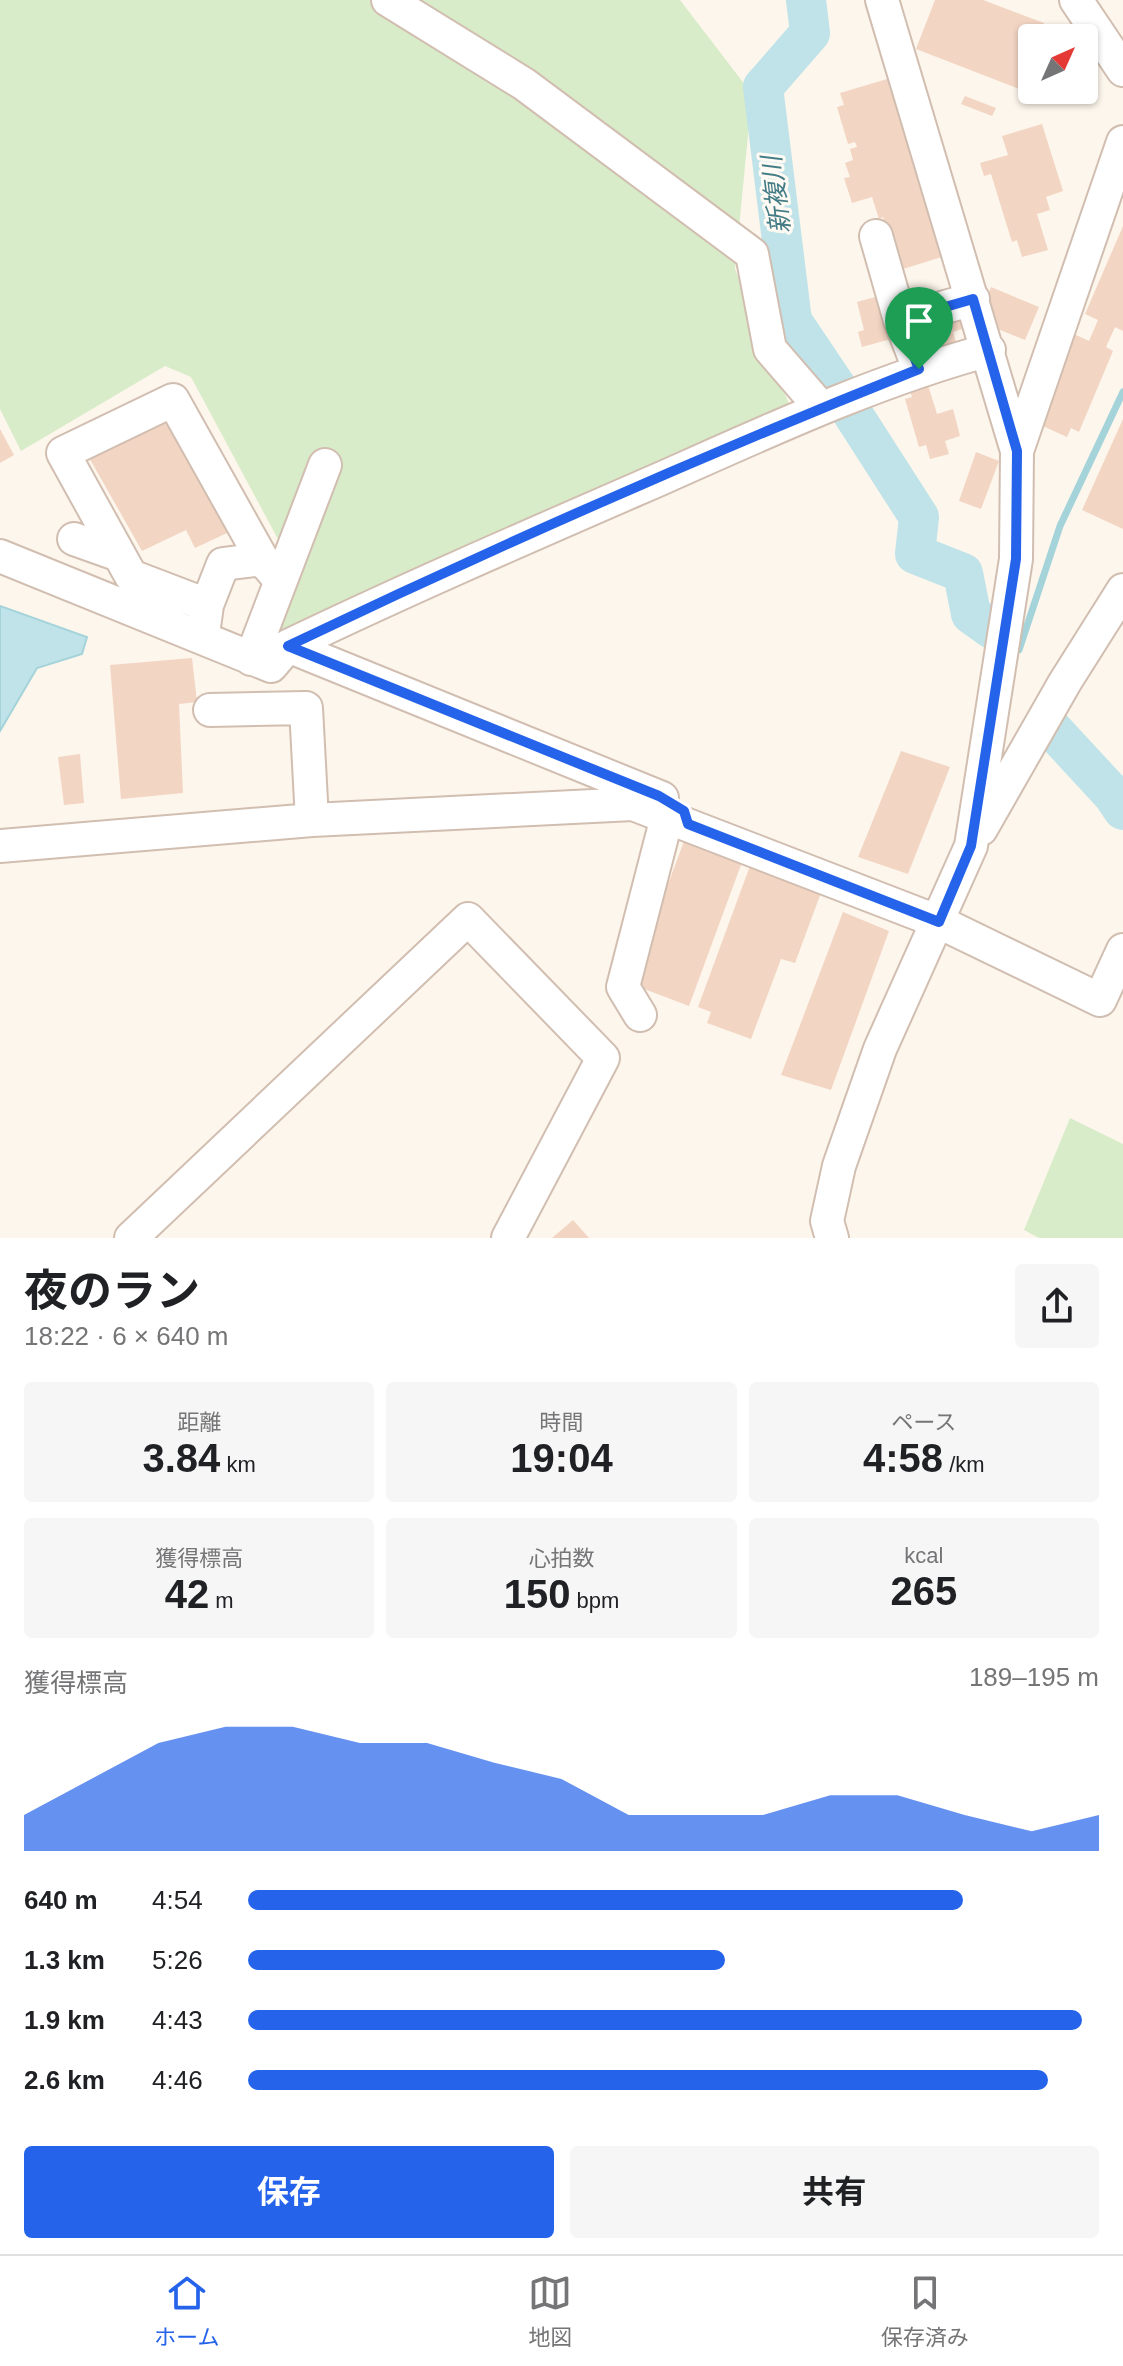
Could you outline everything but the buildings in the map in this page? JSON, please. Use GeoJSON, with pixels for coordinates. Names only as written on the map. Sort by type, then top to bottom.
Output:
{"type":"FeatureCollection","features":[{"type":"Feature","properties":{"kind":"street"},"geometry":{"type":"LineString","coordinates":[[388,0],[524,84],[752,254],[770,349],[821,408]]}},
{"type":"Feature","properties":{"kind":"street"},"geometry":{"type":"LineString","coordinates":[[882,0],[1017,451],[1016,559],[971,846]]}},
{"type":"Feature","properties":{"kind":"street"},"geometry":{"type":"LineString","coordinates":[[1076,0],[1123,70]]}},
{"type":"Feature","properties":{"kind":"street"},"geometry":{"type":"LineString","coordinates":[[1017,451],[1123,142]]}},
{"type":"Feature","properties":{"kind":"street"},"geometry":{"type":"LineString","coordinates":[[876,236],[900,320],[919,369]]}},
{"type":"Feature","properties":{"kind":"street"},"geometry":{"type":"LineString","coordinates":[[900,320],[973,299]]}},
{"type":"Feature","properties":{"kind":"street"},"geometry":{"type":"LineString","coordinates":[[0,556],[271,666],[288,646],[395,595],[821,408],[919,369],[989,350]]}},
{"type":"Feature","properties":{"kind":"street"},"geometry":{"type":"LineString","coordinates":[[207,605],[131,576],[63,453],[173,400],[271,570]]}},
{"type":"Feature","properties":{"kind":"street"},"geometry":{"type":"LineString","coordinates":[[251,659],[271,570],[325,465]]}},
{"type":"Feature","properties":{"kind":"street"},"geometry":{"type":"LineString","coordinates":[[74,539],[119,555]]}},
{"type":"Feature","properties":{"kind":"street"},"geometry":{"type":"LineString","coordinates":[[202,637],[207,605],[223,564],[271,570]]}},
{"type":"Feature","properties":{"kind":"street"},"geometry":{"type":"LineString","coordinates":[[850,1238],[822,1232],[839,1166],[880,1049],[971,846],[1065,682],[1123,590]]}},
{"type":"Feature","properties":{"kind":"street"},"geometry":{"type":"LineString","coordinates":[[288,646],[659,796],[684,811],[678,820],[623,987],[640,1015]]}},
{"type":"Feature","properties":{"kind":"street"},"geometry":{"type":"LineString","coordinates":[[210,710],[306,708],[312,820]]}},
{"type":"Feature","properties":{"kind":"street"},"geometry":{"type":"LineString","coordinates":[[0,846],[312,820],[633,804],[939,922],[1100,1000],[1123,950]]}},
{"type":"Feature","properties":{"kind":"street"},"geometry":{"type":"LineString","coordinates":[[131,1238],[468,919],[603,1058],[508,1238]]}},
{"type":"Feature","properties":{"kind":"green space"},"geometry":{"type":"Polygon","coordinates":[[[0,0],[680,0],[752,94],[735,269],[791,409],[279,635],[294,569],[191,377],[165,366],[21,451],[0,409],[0,0]]]}},
{"type":"Feature","properties":{"kind":"green space"},"geometry":{"type":"Polygon","coordinates":[[[1070,1118],[1123,1144],[1123,1238],[1039,1238],[1024,1230],[1070,1118]]]}},
{"type":"Feature","properties":{"kind":"water"},"geometry":{"type":"Polygon","coordinates":[[[0,606],[87,637],[82,654],[37,668],[0,731],[0,606]]]}},
{"type":"Feature","properties":{"kind":"waterway","name":"新複川"},"geometry":{"type":"LineString","coordinates":[[806,0],[810,33],[763,87],[792,321],[841,394]]}},
{"type":"Feature","properties":{"kind":"waterway"},"geometry":{"type":"LineString","coordinates":[[1019,650],[1060,526],[1123,392]]}},
{"type":"Feature","properties":{"kind":"waterway","name":"新複川"},"geometry":{"type":"LineString","coordinates":[[849,408],[919,517],[915,554],[963,573],[971,614],[992,629]]}},
{"type":"Feature","properties":{"kind":"waterway","name":"新複川"},"geometry":{"type":"LineString","coordinates":[[1053,730],[1123,810]]}},
{"type":"Feature","properties":{"kind":"route"},"geometry":{"type":"LineString","coordinates":[[973,299],[1017,451],[1016,559],[971,846],[941,911],[939,922],[688,824],[684,811],[659,796],[288,646],[502,548],[821,408],[919,369],[900,320],[973,299]]}}]}
